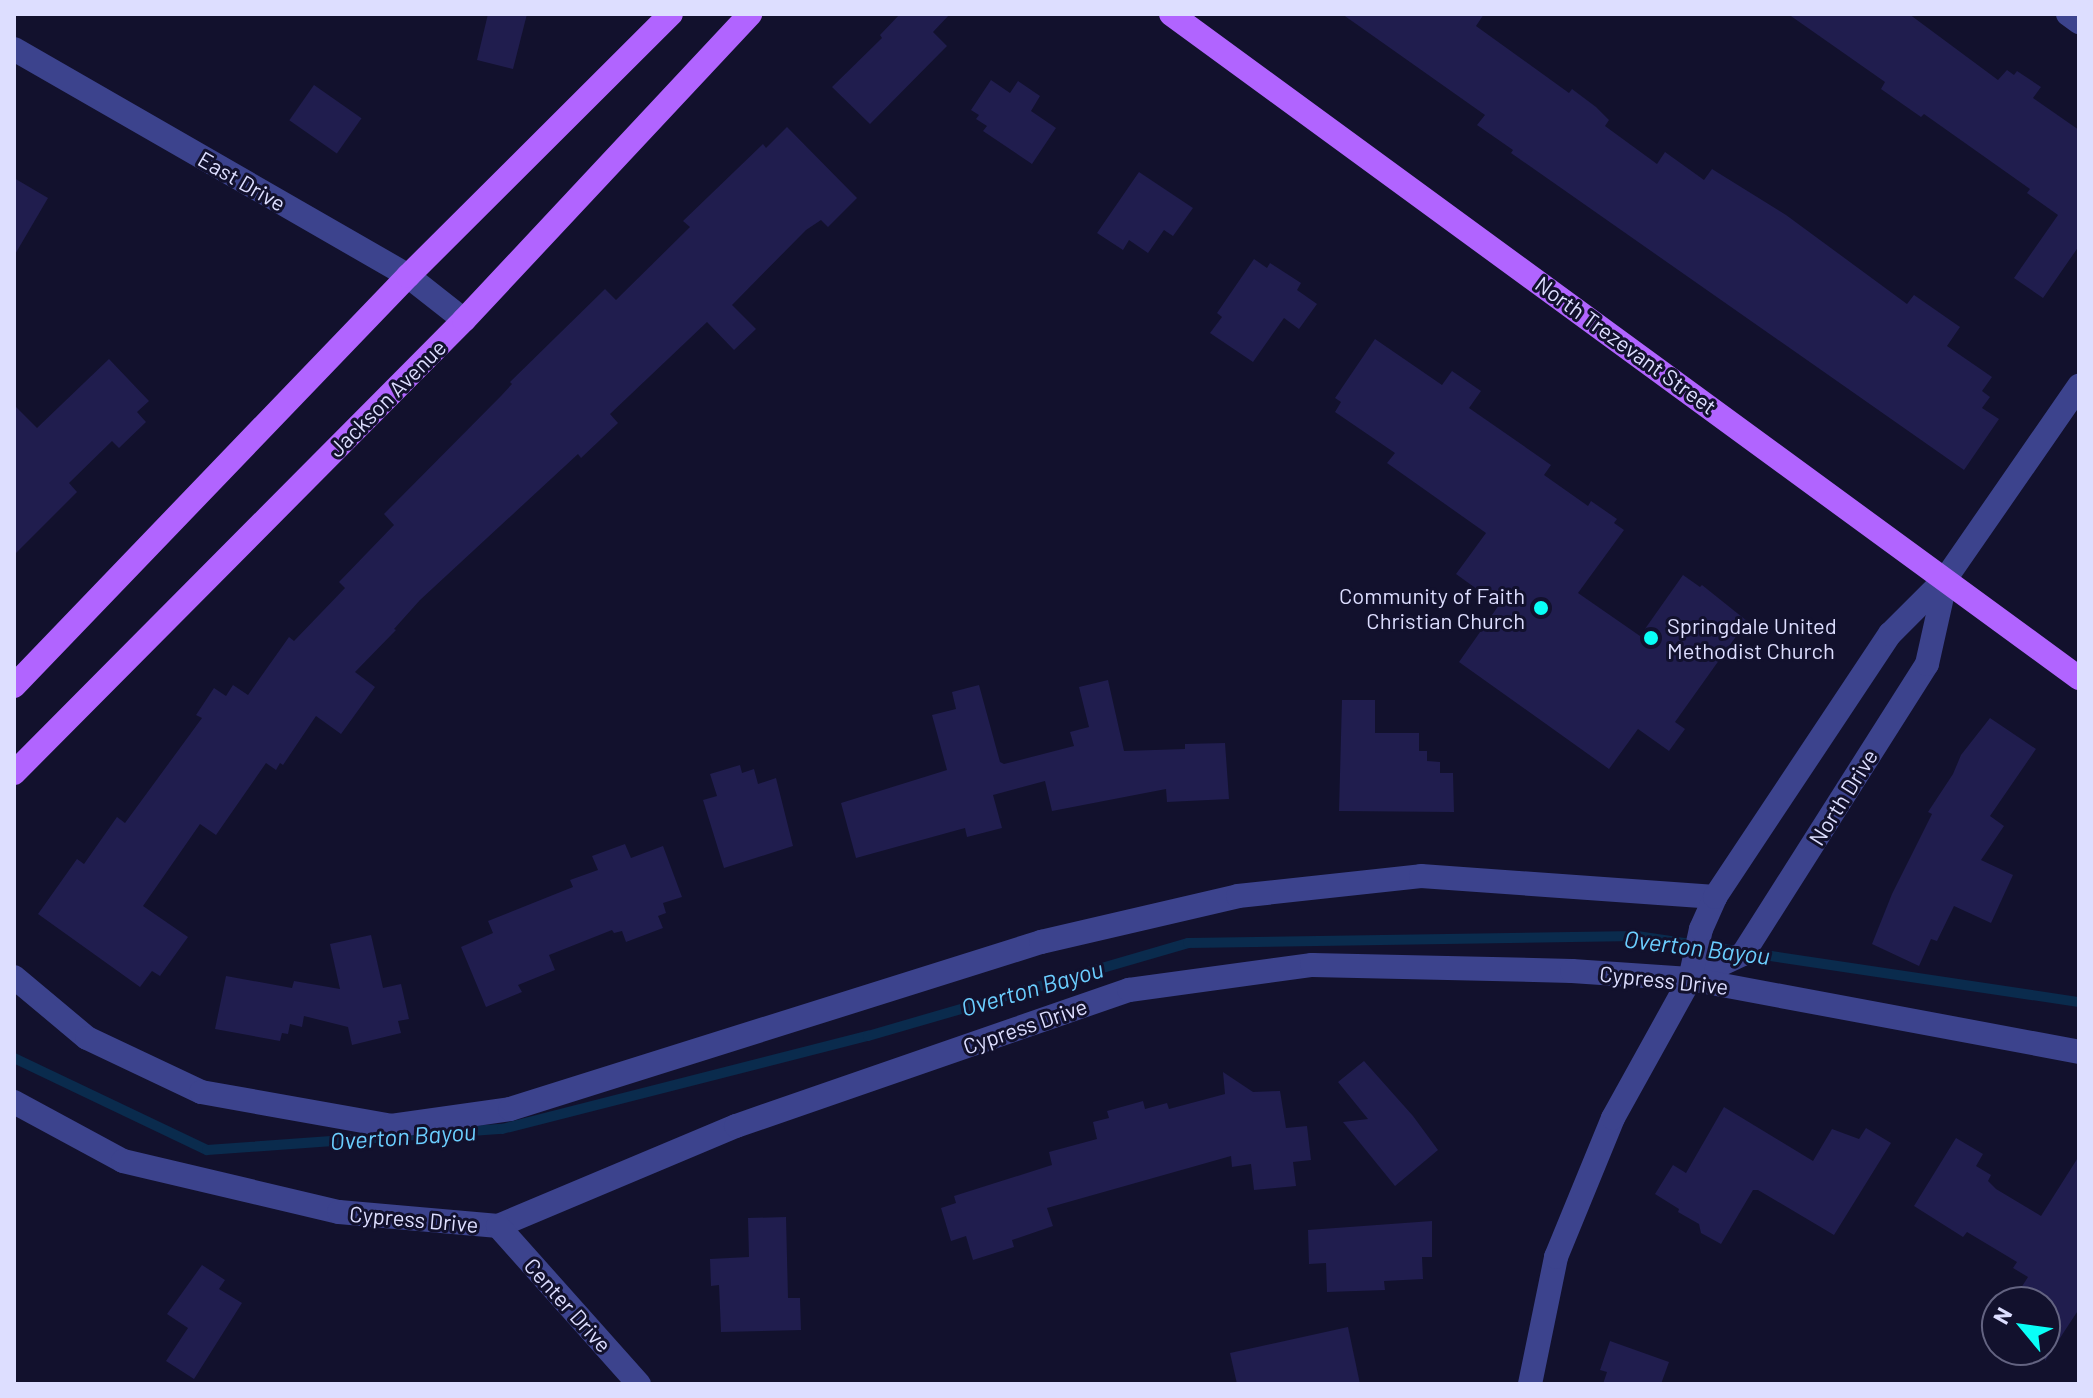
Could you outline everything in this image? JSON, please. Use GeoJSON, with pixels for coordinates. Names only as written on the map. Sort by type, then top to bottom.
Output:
{"type":"FeatureCollection","features":[{"type":"Feature","properties":{"kind":"main road"},"geometry":{"type":"LineString","coordinates":[[14,686],[408,276],[671,14]]}},
{"type":"Feature","properties":{"kind":"main road","name":"Jackson Avenue"},"geometry":{"type":"LineString","coordinates":[[14,773],[464,320],[750,14]]}},
{"type":"Feature","properties":{"kind":"main road","name":"North Trezevant Street"},"geometry":{"type":"LineString","coordinates":[[1171,14],[2079,678]]}},
{"type":"Feature","properties":{"kind":"street"},"geometry":{"type":"LineString","coordinates":[[2068,14],[2079,22]]}},
{"type":"Feature","properties":{"kind":"street","name":"East Drive"},"geometry":{"type":"LineString","coordinates":[[14,49],[408,276],[464,320]]}},
{"type":"Feature","properties":{"kind":"street","name":"North Drive"},"geometry":{"type":"LineString","coordinates":[[1530,1384],[1556,1257],[1613,1118],[1691,970],[1701,929],[1715,897],[1890,634],[1946,578],[2079,386]]}},
{"type":"Feature","properties":{"kind":"street","name":"North Drive"},"geometry":{"type":"LineString","coordinates":[[1691,970],[1725,966],[1743,954],[1754,938],[1927,664],[1946,578]]}},
{"type":"Feature","properties":{"kind":"street"},"geometry":{"type":"LineString","coordinates":[[14,977],[87,1038],[201,1092],[391,1126],[510,1109],[1041,942],[1238,896],[1421,876],[1715,897]]}},
{"type":"Feature","properties":{"kind":"street","name":"Cypress Drive"},"geometry":{"type":"LineString","coordinates":[[14,1102],[123,1161],[339,1212],[498,1226],[736,1126],[1129,990],[1312,965],[1572,971],[1691,970],[2079,1052]]}},
{"type":"Feature","properties":{"kind":"street","name":"Center Drive"},"geometry":{"type":"LineString","coordinates":[[498,1226],[639,1384]]}},
{"type":"Feature","properties":{"kind":"building"},"geometry":{"type":"Polygon","coordinates":[[[488,14],[527,14],[513,69],[477,60],[488,14]]]}},
{"type":"Feature","properties":{"kind":"building"},"geometry":{"type":"Polygon","coordinates":[[[900,14],[950,14],[933,32],[947,46],[870,124],[832,87],[882,38],[880,35],[900,14]]]}},
{"type":"Feature","properties":{"kind":"building"},"geometry":{"type":"Polygon","coordinates":[[[1342,14],[1484,14],[1476,26],[1569,93],[1572,89],[1596,107],[1609,120],[1605,126],[1657,164],[1665,152],[1704,180],[1712,169],[1786,215],[1907,304],[1914,295],[1960,327],[1947,346],[1992,377],[1982,391],[1990,397],[1982,408],[1999,419],[1964,470],[1511,153],[1513,150],[1477,125],[1485,115],[1342,14]]]}},
{"type":"Feature","properties":{"kind":"building"},"geometry":{"type":"Polygon","coordinates":[[[1788,14],[1909,14],[1998,80],[2007,70],[2014,75],[2017,71],[2041,87],[2033,98],[2079,130],[2079,246],[2043,298],[2014,278],[2058,215],[2027,193],[2030,189],[1924,114],[1921,117],[1881,89],[1885,82],[1788,14]]]}},
{"type":"Feature","properties":{"kind":"building"},"geometry":{"type":"Polygon","coordinates":[[[991,80],[1010,93],[1018,81],[1040,96],[1031,111],[1056,128],[1032,164],[983,131],[987,126],[976,119],[979,115],[971,110],[991,80]]]}},
{"type":"Feature","properties":{"kind":"building"},"geometry":{"type":"Polygon","coordinates":[[[314,85],[362,118],[337,153],[289,120],[314,85]]]}},
{"type":"Feature","properties":{"kind":"building"},"geometry":{"type":"Polygon","coordinates":[[[787,127],[857,198],[828,227],[821,220],[806,230],[732,305],[756,329],[734,350],[707,322],[610,414],[618,423],[581,458],[578,454],[420,600],[355,672],[375,687],[341,734],[316,716],[283,765],[280,763],[276,770],[266,763],[216,835],[200,824],[143,906],[188,937],[160,976],[152,971],[140,987],[38,914],[77,859],[84,864],[117,817],[125,823],[202,718],[196,715],[214,688],[226,696],[233,685],[248,695],[289,637],[294,641],[345,588],[339,582],[394,525],[384,514],[501,396],[512,384],[510,382],[605,289],[616,300],[690,227],[683,221],[763,144],[766,148],[787,127]]]}},
{"type":"Feature","properties":{"kind":"building"},"geometry":{"type":"Polygon","coordinates":[[[1139,172],[1193,208],[1173,236],[1164,230],[1148,253],[1129,240],[1123,250],[1097,233],[1139,172]]]}},
{"type":"Feature","properties":{"kind":"building"},"geometry":{"type":"Polygon","coordinates":[[[14,178],[48,198],[14,256],[14,178]]]}},
{"type":"Feature","properties":{"kind":"building"},"geometry":{"type":"Polygon","coordinates":[[[1254,259],[1267,268],[1270,263],[1301,283],[1297,290],[1317,304],[1299,329],[1284,318],[1253,362],[1210,333],[1222,317],[1217,313],[1254,259]]]}},
{"type":"Feature","properties":{"kind":"building"},"geometry":{"type":"Polygon","coordinates":[[[1375,339],[1442,385],[1452,371],[1481,391],[1469,408],[1551,465],[1544,475],[1588,506],[1591,501],[1617,519],[1614,523],[1624,530],[1578,593],[1640,636],[1683,575],[1700,587],[1702,585],[1747,621],[1675,722],[1685,729],[1669,751],[1638,729],[1609,769],[1459,662],[1499,605],[1456,574],[1486,533],[1387,463],[1395,453],[1335,412],[1341,402],[1335,398],[1375,339]]]}},
{"type":"Feature","properties":{"kind":"building"},"geometry":{"type":"Polygon","coordinates":[[[109,359],[149,401],[137,412],[146,422],[119,448],[112,441],[69,483],[77,492],[14,555],[14,405],[37,428],[109,359]]]}},
{"type":"Feature","properties":{"kind":"building"},"geometry":{"type":"Polygon","coordinates":[[[1108,680],[1124,751],[1185,749],[1185,744],[1225,743],[1229,799],[1167,802],[1166,789],[1052,811],[1045,781],[993,795],[1002,828],[967,837],[965,828],[856,858],[841,803],[947,770],[932,715],[956,709],[952,692],[979,685],[1000,762],[1004,764],[1074,746],[1070,732],[1089,727],[1079,687],[1108,680]]]}},
{"type":"Feature","properties":{"kind":"building"},"geometry":{"type":"Polygon","coordinates":[[[1342,700],[1375,700],[1375,733],[1419,733],[1419,751],[1427,751],[1427,761],[1440,762],[1440,773],[1453,773],[1454,812],[1339,811],[1342,700]]]}},
{"type":"Feature","properties":{"kind":"building"},"geometry":{"type":"Polygon","coordinates":[[[1990,718],[2036,749],[1990,816],[2004,826],[1981,860],[2013,875],[1991,923],[1954,906],[1937,941],[1931,939],[1919,966],[1872,944],[1892,894],[1932,814],[1928,812],[1953,774],[1961,755],[1990,718]]]}},
{"type":"Feature","properties":{"kind":"building"},"geometry":{"type":"Polygon","coordinates":[[[740,765],[742,773],[754,769],[758,784],[776,778],[793,846],[724,868],[703,800],[717,796],[710,774],[740,765]]]}},
{"type":"Feature","properties":{"kind":"building"},"geometry":{"type":"Polygon","coordinates":[[[625,844],[631,858],[663,846],[682,897],[663,903],[666,913],[658,916],[663,928],[626,942],[622,931],[614,933],[612,930],[549,955],[555,970],[518,985],[522,992],[486,1007],[461,947],[493,933],[488,921],[573,887],[570,880],[598,870],[592,856],[625,844]]]}},
{"type":"Feature","properties":{"kind":"building"},"geometry":{"type":"Polygon","coordinates":[[[371,935],[383,988],[401,984],[409,1019],[398,1021],[401,1033],[352,1045],[348,1027],[304,1016],[302,1027],[290,1024],[288,1034],[282,1033],[280,1041],[215,1029],[226,976],[292,988],[294,981],[340,989],[330,944],[371,935]]]}},
{"type":"Feature","properties":{"kind":"building"},"geometry":{"type":"Polygon","coordinates":[[[1364,1061],[1413,1116],[1438,1150],[1395,1186],[1343,1122],[1368,1119],[1338,1082],[1364,1061]]]}},
{"type":"Feature","properties":{"kind":"building"},"geometry":{"type":"Polygon","coordinates":[[[1223,1072],[1253,1092],[1280,1091],[1286,1128],[1307,1126],[1311,1160],[1293,1162],[1296,1186],[1254,1190],[1251,1164],[1232,1167],[1231,1156],[1047,1208],[1053,1226],[1012,1240],[1014,1247],[973,1260],[966,1236],[951,1241],[941,1208],[956,1203],[954,1196],[1052,1165],[1049,1152],[1097,1139],[1093,1122],[1109,1118],[1107,1111],[1143,1101],[1145,1109],[1167,1103],[1169,1109],[1225,1094],[1223,1072]]]}},
{"type":"Feature","properties":{"kind":"building"},"geometry":{"type":"Polygon","coordinates":[[[1724,1107],[1813,1161],[1832,1129],[1859,1139],[1866,1128],[1891,1143],[1834,1235],[1758,1190],[1753,1190],[1721,1244],[1701,1233],[1699,1224],[1655,1194],[1673,1165],[1686,1173],[1724,1107]]]}},
{"type":"Feature","properties":{"kind":"building"},"geometry":{"type":"Polygon","coordinates":[[[1956,1138],[1983,1154],[1976,1166],[1991,1175],[1988,1181],[1996,1189],[2041,1216],[2079,1156],[2079,1309],[2061,1337],[2061,1286],[2022,1286],[2028,1277],[2013,1268],[2017,1262],[1967,1232],[1963,1237],[1914,1206],[1956,1138]]]}},
{"type":"Feature","properties":{"kind":"building"},"geometry":{"type":"Polygon","coordinates":[[[786,1217],[788,1298],[800,1298],[801,1330],[721,1332],[719,1285],[711,1286],[710,1259],[749,1257],[748,1218],[786,1217]]]}},
{"type":"Feature","properties":{"kind":"building"},"geometry":{"type":"Polygon","coordinates":[[[1432,1221],[1432,1257],[1422,1257],[1423,1279],[1384,1281],[1385,1290],[1327,1292],[1326,1263],[1309,1264],[1308,1230],[1432,1221]]]}},
{"type":"Feature","properties":{"kind":"building"},"geometry":{"type":"Polygon","coordinates":[[[202,1265],[225,1280],[219,1289],[242,1303],[194,1379],[166,1361],[188,1328],[167,1314],[202,1265]]]}},
{"type":"Feature","properties":{"kind":"building"},"geometry":{"type":"Polygon","coordinates":[[[1348,1327],[1360,1384],[1237,1384],[1230,1353],[1348,1327]]]}},
{"type":"Feature","properties":{"kind":"building"},"geometry":{"type":"Polygon","coordinates":[[[1610,1341],[1669,1362],[1661,1384],[1603,1384],[1607,1372],[1600,1370],[1610,1341]]]}},
{"type":"Feature","properties":{"kind":"waterway","name":"Overton Bayou"},"geometry":{"type":"LineString","coordinates":[[14,1058],[207,1150],[502,1129],[868,1036],[1188,943],[1637,936],[2079,1002]]}},
{"type":"Feature","properties":{"kind":"place","name":"Community of Faith Christian Church"},"geometry":{"type":"Point","coordinates":[1541,608]}},
{"type":"Feature","properties":{"kind":"place","name":"Springdale United Methodist Church"},"geometry":{"type":"Point","coordinates":[1651,638]}}]}
